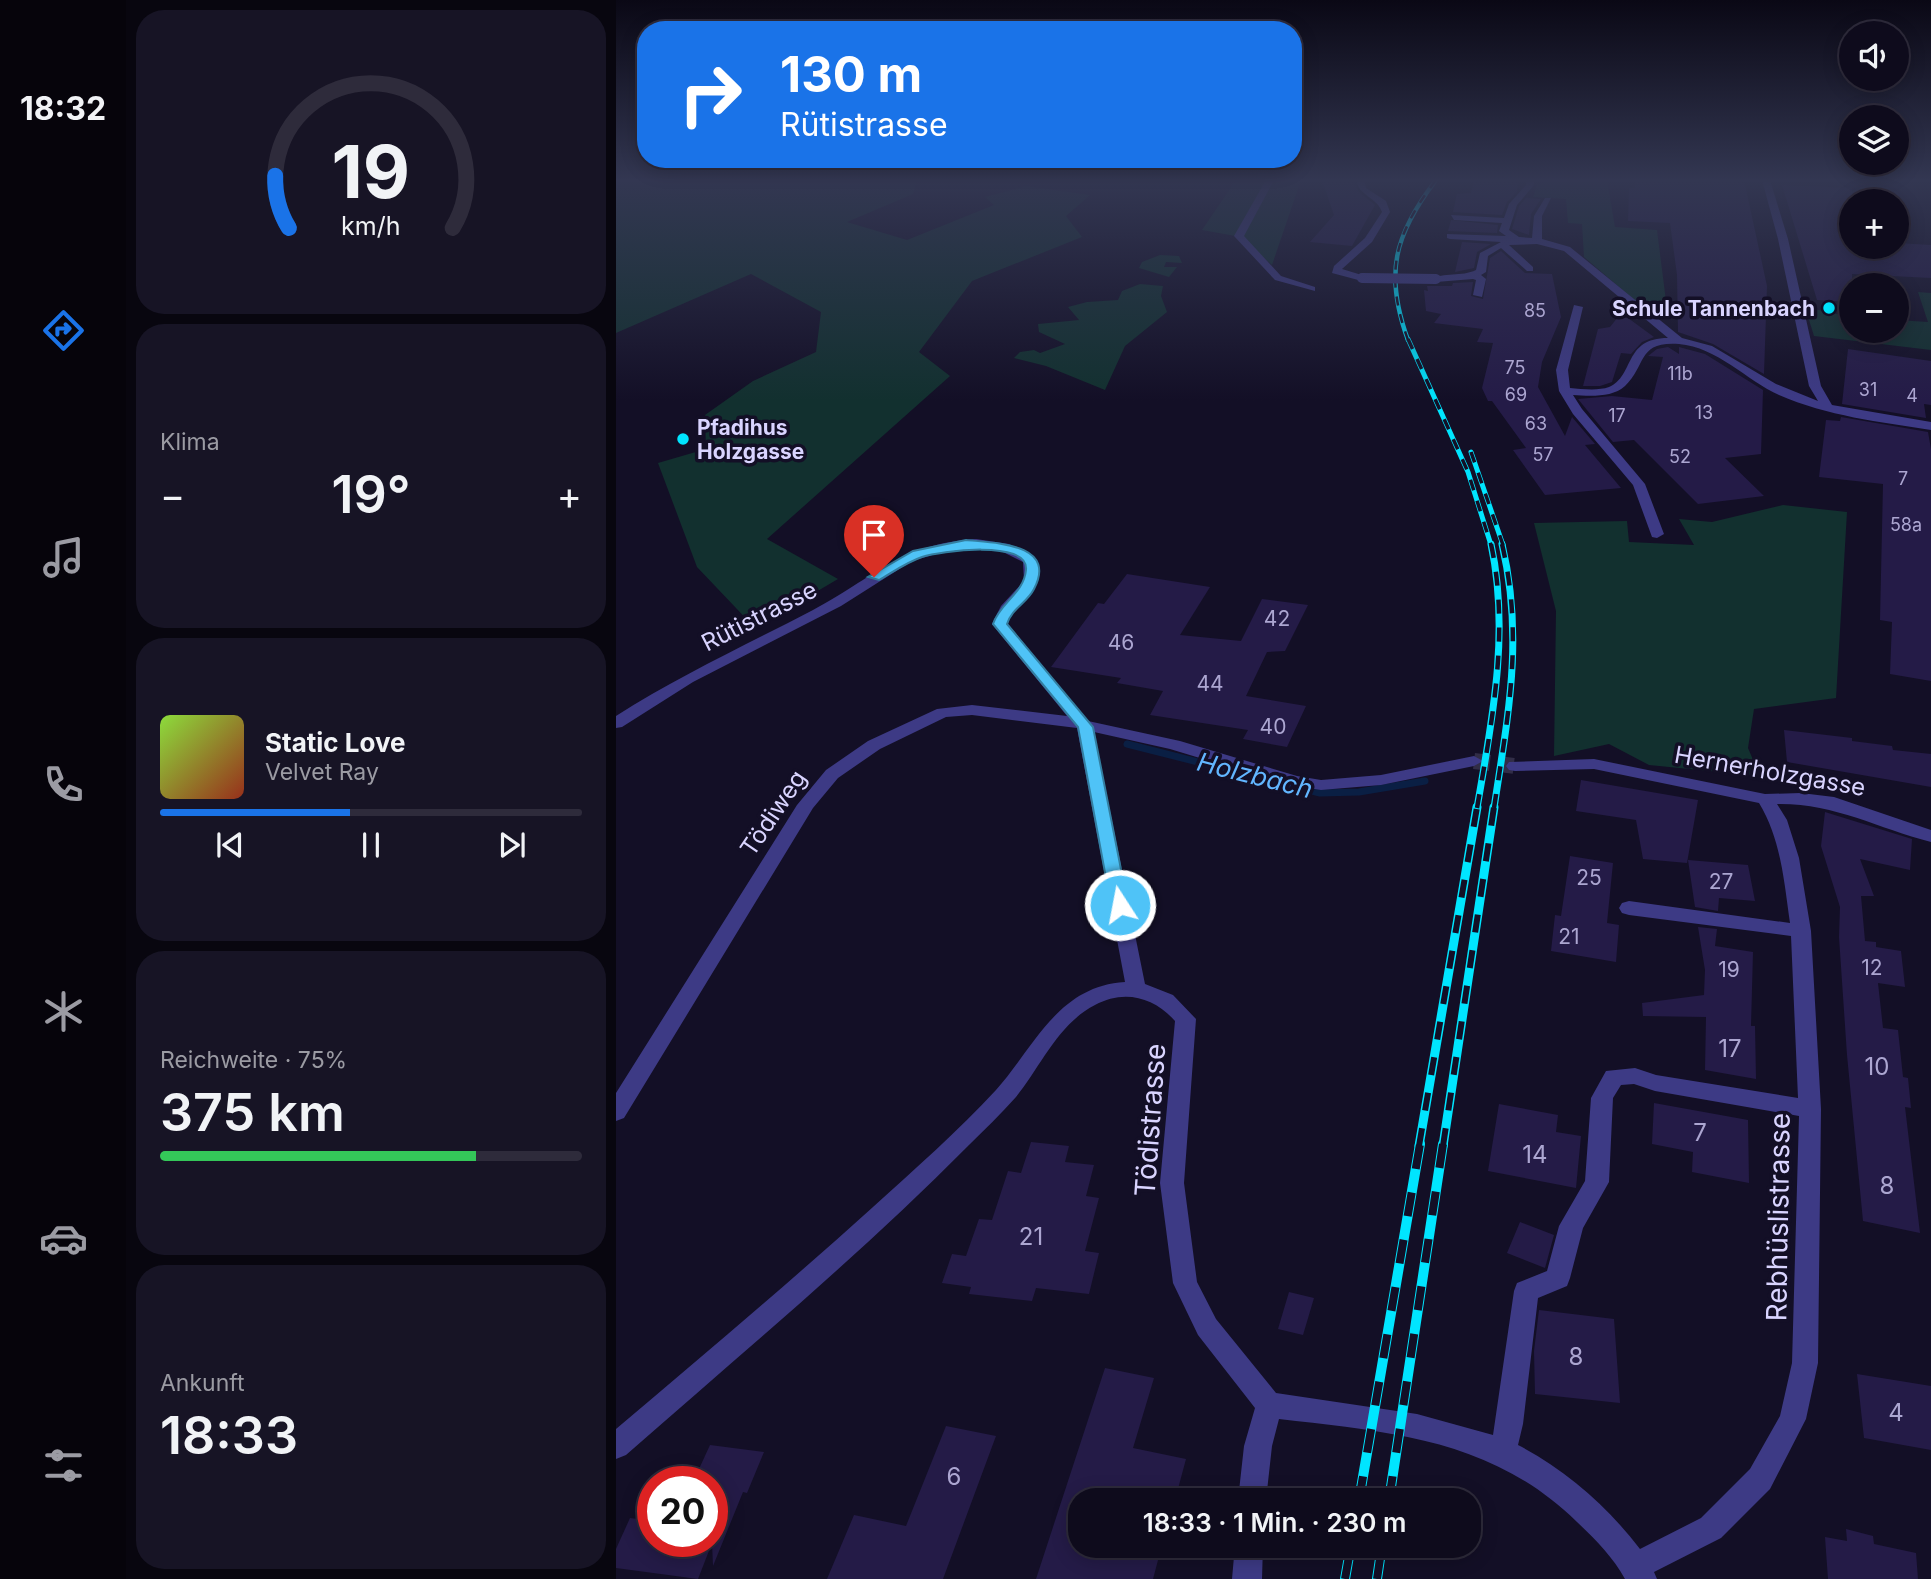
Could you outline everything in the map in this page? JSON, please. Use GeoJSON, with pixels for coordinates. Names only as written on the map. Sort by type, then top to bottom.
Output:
{"type":"FeatureCollection","features":[{"type":"Feature","properties":{"kind":"street"},"geometry":{"type":"LineString","coordinates":[[1255,254],[1278,278],[1311,289]]}},
{"type":"Feature","properties":{"kind":"street"},"geometry":{"type":"LineString","coordinates":[[1353,254],[1337,268],[1337,273],[1362,278],[1436,279],[1481,272],[1485,254]]}},
{"type":"Feature","properties":{"kind":"street"},"geometry":{"type":"LineString","coordinates":[[1513,254],[1530,269]]}},
{"type":"Feature","properties":{"kind":"street"},"geometry":{"type":"LineString","coordinates":[[1573,254],[1679,341]]}},
{"type":"Feature","properties":{"kind":"street"},"geometry":{"type":"LineString","coordinates":[[1786,254],[1815,386],[1828,408]]}},
{"type":"Feature","properties":{"kind":"street"},"geometry":{"type":"LineString","coordinates":[[1475,275],[1481,279],[1478,295]]}},
{"type":"Feature","properties":{"kind":"street"},"geometry":{"type":"LineString","coordinates":[[1578,307],[1562,370],[1565,391],[1577,411],[1639,484],[1657,534]]}},
{"type":"Feature","properties":{"kind":"street"},"geometry":{"type":"LineString","coordinates":[[1565,391],[1612,390],[1623,383],[1636,352],[1647,346],[1679,341],[1706,347],[1770,387],[1828,408],[1866,417],[1931,426]]}},
{"type":"Feature","properties":{"kind":"street","name":"Rütistrasse"},"geometry":{"type":"LineString","coordinates":[[616,723],[695,674],[836,602],[893,565],[917,554],[946,547],[982,544],[1010,548],[1030,561],[1033,567],[1028,589],[1004,613],[1000,624],[1085,727],[1136,988]]}},
{"type":"Feature","properties":{"kind":"street","name":"Tödiweg"},"geometry":{"type":"LineString","coordinates":[[616,1112],[806,804],[832,774],[874,746],[943,712],[972,709],[1064,720],[1085,727]]}},
{"type":"Feature","properties":{"kind":"street"},"geometry":{"type":"LineString","coordinates":[[1085,727],[1174,745],[1321,785],[1381,780],[1474,761]]}},
{"type":"Feature","properties":{"kind":"street","name":"Hernerholzgasse"},"geometry":{"type":"LineString","coordinates":[[1515,766],[1594,764],[1765,799],[1801,798],[1834,803],[1931,835]]}},
{"type":"Feature","properties":{"kind":"street","name":"Rebhüslistrasse"},"geometry":{"type":"LineString","coordinates":[[1639,1573],[1711,1528],[1760,1479],[1793,1419],[1805,1363],[1810,1109],[1801,931],[1790,858],[1779,820],[1765,799]]}},
{"type":"Feature","properties":{"kind":"street"},"geometry":{"type":"LineString","coordinates":[[1629,908],[1801,931]]}},
{"type":"Feature","properties":{"kind":"street"},"geometry":{"type":"LineString","coordinates":[[616,1446],[890,1204],[1000,1100],[1072,1009],[1106,992],[1136,988]]}},
{"type":"Feature","properties":{"kind":"street","name":"Tödistrasse"},"geometry":{"type":"LineString","coordinates":[[1136,988],[1159,994],[1174,1004],[1186,1019],[1172,1183],[1185,1283],[1207,1327],[1269,1405]]}},
{"type":"Feature","properties":{"kind":"street"},"geometry":{"type":"LineString","coordinates":[[1502,1452],[1510,1424],[1526,1291],[1558,1278],[1571,1226],[1597,1182],[1602,1098],[1614,1077],[1635,1076],[1655,1083],[1810,1109]]}},
{"type":"Feature","properties":{"kind":"street"},"geometry":{"type":"LineString","coordinates":[[1253,1488],[1258,1446],[1269,1405],[1343,1413],[1465,1439],[1502,1452],[1585,1509],[1639,1573]]}},
{"type":"Feature","properties":{"kind":"street"},"geometry":{"type":"LineString","coordinates":[[1247,1579],[1248,1558]]}},
{"type":"Feature","properties":{"kind":"green space"},"geometry":{"type":"Polygon","coordinates":[[[616,254],[1040,254],[972,281],[919,352],[950,376],[767,539],[838,579],[755,628],[697,567],[658,463],[706,449],[705,415],[753,381],[816,352],[821,312],[751,274],[616,333],[616,254]]]}},
{"type":"Feature","properties":{"kind":"green space"},"geometry":{"type":"Polygon","coordinates":[[[1259,254],[1276,254],[1272,265],[1259,254]]]}},
{"type":"Feature","properties":{"kind":"green space"},"geometry":{"type":"Polygon","coordinates":[[[1584,254],[1660,254],[1668,317],[1652,315],[1584,257],[1584,254]]]}},
{"type":"Feature","properties":{"kind":"green space"},"geometry":{"type":"Polygon","coordinates":[[[1160,255],[1179,256],[1182,263],[1166,262],[1164,267],[1177,267],[1169,277],[1139,268],[1142,262],[1160,255]]]}},
{"type":"Feature","properties":{"kind":"green space"},"geometry":{"type":"Polygon","coordinates":[[[1140,284],[1163,286],[1161,296],[1167,312],[1125,346],[1105,390],[1046,366],[1014,358],[1020,352],[1034,350],[1040,353],[1065,344],[1039,332],[1038,324],[1079,320],[1068,307],[1087,302],[1118,300],[1122,291],[1140,284]]]}},
{"type":"Feature","properties":{"kind":"green space"},"geometry":{"type":"Polygon","coordinates":[[[1918,292],[1931,293],[1931,350],[1872,343],[1909,343],[1909,321],[1928,322],[1918,292]]]}},
{"type":"Feature","properties":{"kind":"green space"},"geometry":{"type":"Polygon","coordinates":[[[1805,307],[1839,314],[1839,339],[1814,336],[1805,307]]]}},
{"type":"Feature","properties":{"kind":"green space"},"geometry":{"type":"Polygon","coordinates":[[[1783,505],[1847,512],[1836,698],[1754,709],[1748,748],[1760,776],[1649,765],[1609,744],[1554,756],[1556,611],[1534,523],[1627,521],[1629,542],[1694,545],[1679,519],[1712,522],[1783,505]]]}},
{"type":"Feature","properties":{"kind":"building"},"geometry":{"type":"Polygon","coordinates":[[[1459,254],[1477,254],[1474,268],[1455,272],[1459,254]]]}},
{"type":"Feature","properties":{"kind":"building"},"geometry":{"type":"Polygon","coordinates":[[[1497,254],[1504,254],[1525,273],[1552,274],[1561,317],[1542,362],[1538,387],[1565,436],[1572,417],[1595,444],[1585,445],[1621,488],[1545,495],[1513,450],[1526,448],[1492,401],[1488,401],[1482,388],[1493,343],[1477,342],[1483,329],[1434,323],[1441,314],[1426,311],[1424,290],[1428,291],[1427,286],[1452,286],[1453,283],[1473,282],[1471,296],[1483,299],[1490,258],[1497,254]]]}},
{"type":"Feature","properties":{"kind":"building"},"geometry":{"type":"Polygon","coordinates":[[[1674,254],[1760,254],[1767,286],[1764,374],[1713,344],[1678,332],[1674,254]]]}},
{"type":"Feature","properties":{"kind":"building"},"geometry":{"type":"Polygon","coordinates":[[[1803,254],[1839,254],[1839,259],[1909,259],[1909,254],[1931,254],[1931,278],[1909,277],[1909,273],[1839,273],[1839,301],[1817,300],[1803,254]]]}},
{"type":"Feature","properties":{"kind":"building"},"geometry":{"type":"Polygon","coordinates":[[[1618,317],[1628,318],[1654,337],[1642,342],[1631,354],[1621,353],[1612,382],[1600,386],[1583,386],[1598,329],[1610,327],[1618,317]]]}},
{"type":"Feature","properties":{"kind":"building"},"geometry":{"type":"Polygon","coordinates":[[[1668,347],[1679,354],[1679,347],[1705,354],[1763,390],[1761,454],[1725,458],[1764,496],[1698,504],[1634,440],[1613,442],[1578,399],[1612,396],[1652,400],[1663,357],[1648,356],[1657,349],[1668,347]]]}},
{"type":"Feature","properties":{"kind":"building"},"geometry":{"type":"Polygon","coordinates":[[[1848,349],[1931,361],[1931,405],[1924,404],[1926,418],[1842,404],[1848,349]]]}},
{"type":"Feature","properties":{"kind":"building"},"geometry":{"type":"Polygon","coordinates":[[[1841,417],[1928,432],[1931,449],[1931,681],[1890,674],[1892,622],[1880,620],[1883,484],[1819,477],[1826,420],[1840,421],[1841,417]]]}},
{"type":"Feature","properties":{"kind":"building"},"geometry":{"type":"Polygon","coordinates":[[[1127,574],[1210,587],[1180,635],[1241,641],[1262,599],[1308,605],[1285,651],[1267,652],[1246,696],[1306,706],[1287,747],[1243,739],[1248,730],[1150,715],[1163,691],[1117,683],[1121,678],[1051,667],[1098,603],[1104,604],[1127,574]]]}},
{"type":"Feature","properties":{"kind":"building"},"geometry":{"type":"Polygon","coordinates":[[[1784,730],[1852,738],[1852,741],[1892,746],[1893,750],[1931,754],[1931,787],[1787,762],[1784,730]]]}},
{"type":"Feature","properties":{"kind":"building"},"geometry":{"type":"Polygon","coordinates":[[[1581,780],[1698,800],[1687,863],[1643,859],[1636,820],[1576,811],[1581,780]]]}},
{"type":"Feature","properties":{"kind":"building"},"geometry":{"type":"Polygon","coordinates":[[[1825,812],[1912,839],[1910,870],[1860,859],[1874,896],[1861,896],[1865,941],[1876,942],[1876,947],[1901,951],[1905,987],[1878,983],[1883,1028],[1898,1030],[1903,1077],[1908,1078],[1911,1108],[1905,1107],[1920,1233],[1863,1221],[1847,1055],[1839,937],[1840,907],[1821,846],[1825,812]]]}},
{"type":"Feature","properties":{"kind":"building"},"geometry":{"type":"Polygon","coordinates":[[[1570,856],[1613,863],[1607,923],[1619,925],[1616,962],[1551,951],[1555,915],[1561,916],[1570,856]]]}},
{"type":"Feature","properties":{"kind":"building"},"geometry":{"type":"Polygon","coordinates":[[[1688,860],[1748,865],[1755,901],[1719,898],[1718,911],[1695,907],[1688,860]]]}},
{"type":"Feature","properties":{"kind":"building"},"geometry":{"type":"Polygon","coordinates":[[[1698,927],[1717,929],[1715,946],[1753,952],[1751,1026],[1755,1026],[1756,1079],[1705,1070],[1706,1017],[1643,1016],[1642,1003],[1704,995],[1705,970],[1698,927]]]}},
{"type":"Feature","properties":{"kind":"building"},"geometry":{"type":"Polygon","coordinates":[[[1654,1103],[1748,1120],[1749,1183],[1692,1172],[1693,1152],[1652,1144],[1654,1103]]]}},
{"type":"Feature","properties":{"kind":"building"},"geometry":{"type":"Polygon","coordinates":[[[1499,1104],[1558,1115],[1556,1132],[1581,1136],[1576,1188],[1488,1171],[1499,1104]]]}},
{"type":"Feature","properties":{"kind":"building"},"geometry":{"type":"Polygon","coordinates":[[[1031,1142],[1069,1146],[1065,1162],[1094,1165],[1086,1196],[1099,1198],[1085,1251],[1099,1253],[1089,1294],[1036,1288],[1032,1301],[969,1294],[971,1287],[942,1283],[952,1254],[966,1256],[979,1219],[992,1220],[1008,1171],[1021,1173],[1031,1142]]]}},
{"type":"Feature","properties":{"kind":"building"},"geometry":{"type":"Polygon","coordinates":[[[1520,1222],[1554,1235],[1545,1268],[1507,1253],[1520,1222]]]}},
{"type":"Feature","properties":{"kind":"building"},"geometry":{"type":"Polygon","coordinates":[[[1289,1292],[1314,1298],[1303,1335],[1278,1329],[1289,1292]]]}},
{"type":"Feature","properties":{"kind":"building"},"geometry":{"type":"Polygon","coordinates":[[[1539,1310],[1614,1319],[1620,1403],[1535,1394],[1534,1351],[1539,1310]]]}},
{"type":"Feature","properties":{"kind":"building"},"geometry":{"type":"Polygon","coordinates":[[[1105,1368],[1154,1378],[1133,1448],[1186,1459],[1178,1488],[1068,1488],[1068,1558],[1159,1558],[1153,1579],[1036,1579],[1105,1368]]]}},
{"type":"Feature","properties":{"kind":"building"},"geometry":{"type":"Polygon","coordinates":[[[1857,1374],[1931,1386],[1931,1450],[1864,1438],[1857,1374]]]}},
{"type":"Feature","properties":{"kind":"building"},"geometry":{"type":"Polygon","coordinates":[[[946,1426],[996,1436],[943,1579],[827,1579],[854,1515],[906,1526],[946,1426]]]}},
{"type":"Feature","properties":{"kind":"building"},"geometry":{"type":"Polygon","coordinates":[[[710,1445],[764,1452],[728,1529],[728,1466],[700,1466],[710,1445]]]}},
{"type":"Feature","properties":{"kind":"building"},"geometry":{"type":"Polygon","coordinates":[[[630,1518],[637,1519],[637,1557],[707,1557],[698,1579],[616,1568],[616,1549],[630,1518]]]}},
{"type":"Feature","properties":{"kind":"building"},"geometry":{"type":"Polygon","coordinates":[[[1846,1529],[1873,1536],[1874,1544],[1916,1553],[1918,1579],[1828,1579],[1825,1537],[1847,1541],[1846,1529]]]}},
{"type":"Feature","properties":{"kind":"waterway","name":"Holzbach"},"geometry":{"type":"LineString","coordinates":[[1127,744],[1320,793],[1359,792],[1425,781]]}},
{"type":"Feature","properties":{"kind":"tunnel"},"geometry":{"type":"LineString","coordinates":[[1474,761],[1515,766]]}},
{"type":"Feature","properties":{"kind":"railway"},"geometry":{"type":"LineString","coordinates":[[1398,254],[1396,295],[1408,340]]}},
{"type":"Feature","properties":{"kind":"railway"},"geometry":{"type":"LineString","coordinates":[[1408,339],[1468,472],[1491,545]]}},
{"type":"Feature","properties":{"kind":"railway"},"geometry":{"type":"LineString","coordinates":[[1471,452],[1503,545]]}},
{"type":"Feature","properties":{"kind":"railway"},"geometry":{"type":"LineString","coordinates":[[1477,808],[1493,709],[1499,643],[1499,610],[1491,544]]}},
{"type":"Feature","properties":{"kind":"railway"},"geometry":{"type":"LineString","coordinates":[[1494,808],[1512,676],[1513,644],[1509,579],[1502,544]]}},
{"type":"Feature","properties":{"kind":"railway"},"geometry":{"type":"LineString","coordinates":[[1419,1146],[1477,807]]}},
{"type":"Feature","properties":{"kind":"railway"},"geometry":{"type":"LineString","coordinates":[[1443,1146],[1494,807]]}},
{"type":"Feature","properties":{"kind":"railway"},"geometry":{"type":"LineString","coordinates":[[1361,1488],[1420,1144]]}},
{"type":"Feature","properties":{"kind":"railway"},"geometry":{"type":"LineString","coordinates":[[1391,1488],[1443,1144]]}},
{"type":"Feature","properties":{"kind":"railway"},"geometry":{"type":"LineString","coordinates":[[1345,1579],[1349,1558]]}},
{"type":"Feature","properties":{"kind":"railway"},"geometry":{"type":"LineString","coordinates":[[1377,1579],[1380,1558]]}},
{"type":"Feature","properties":{"kind":"place","name":"Schule Tannenbach"},"geometry":{"type":"Point","coordinates":[1829,308]}},
{"type":"Feature","properties":{"kind":"place","name":"Pfadihus Holzgasse"},"geometry":{"type":"Point","coordinates":[683,439]}},
{"type":"Feature","properties":{"kind":"route"},"geometry":{"type":"LineString","coordinates":[[874,577],[917,554],[966,544],[1010,548],[1030,561],[1033,567],[1028,589],[999,619],[1000,624],[1085,727],[1120,905]]}}]}
